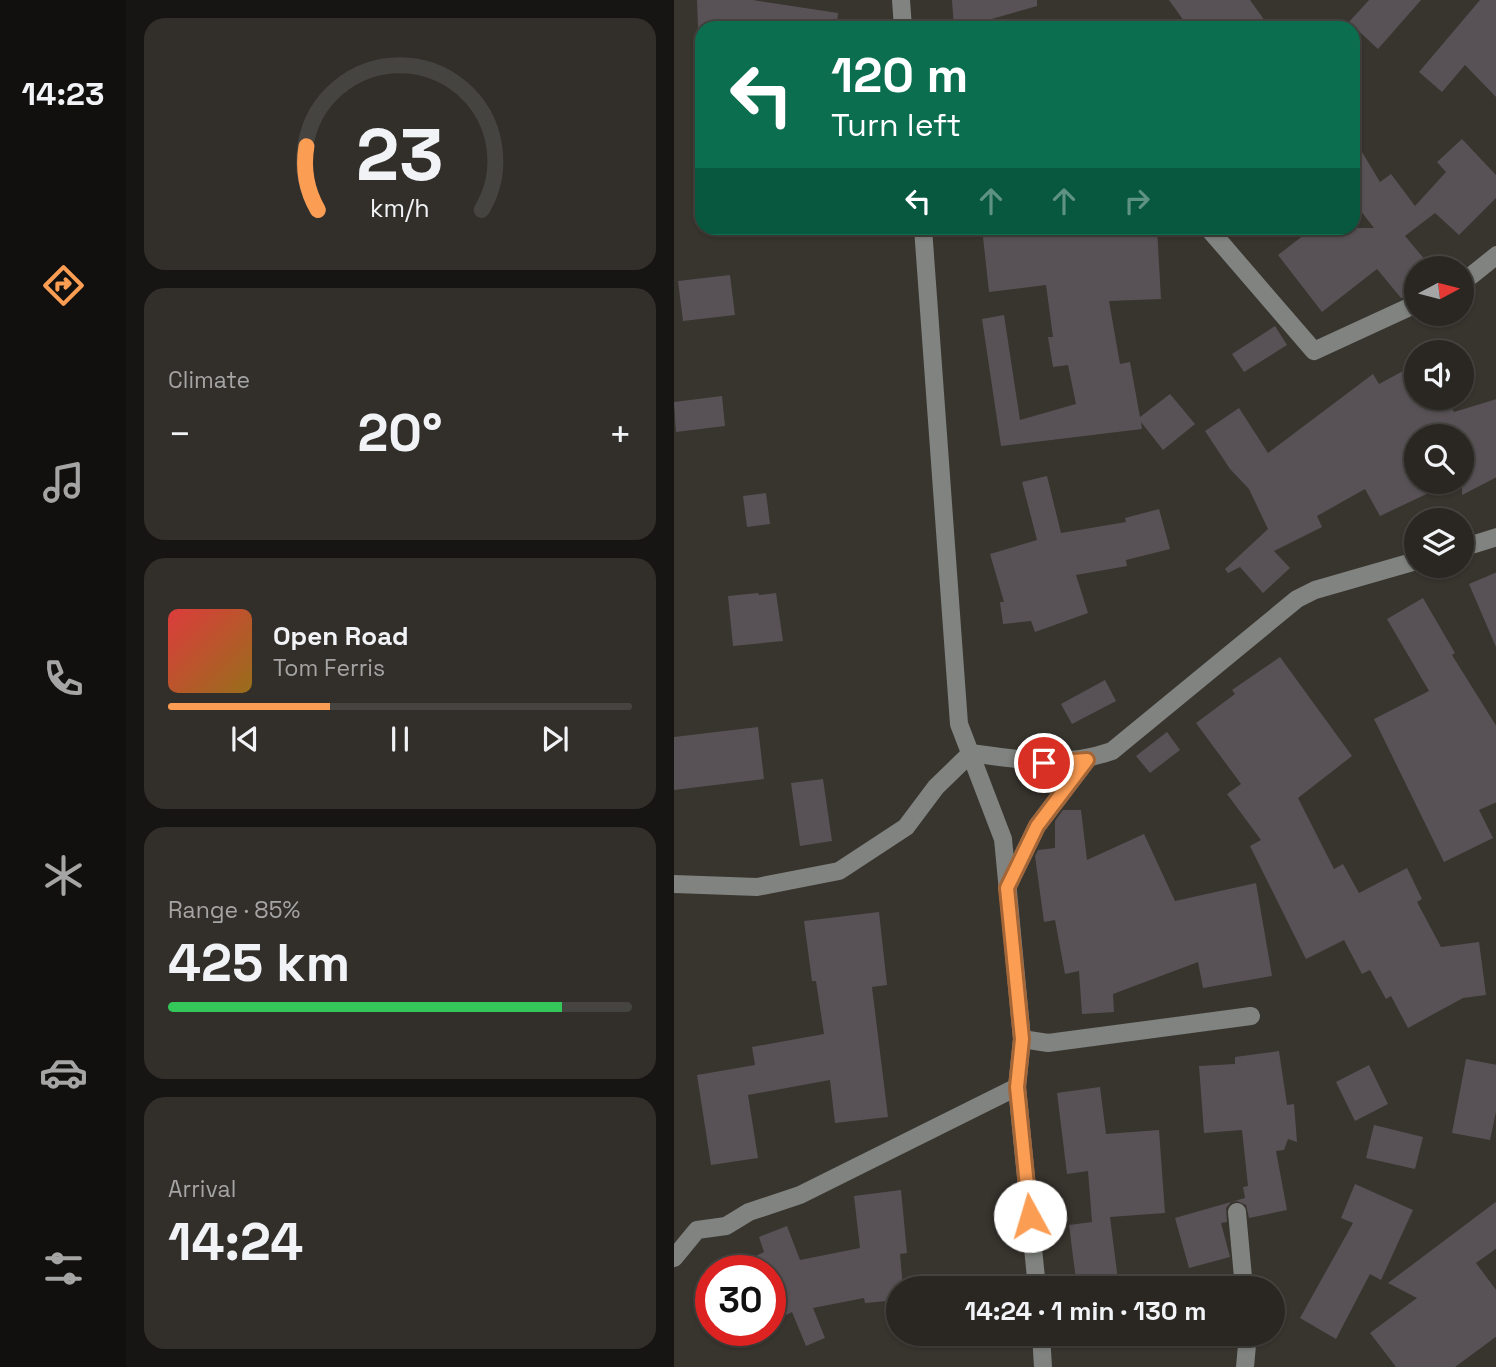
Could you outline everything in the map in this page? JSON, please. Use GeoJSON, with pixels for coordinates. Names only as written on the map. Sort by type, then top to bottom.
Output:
{"type":"FeatureCollection","features":[{"type":"Feature","properties":{"kind":"street"},"geometry":{"type":"LineString","coordinates":[[901,0],[902,21]]}},
{"type":"Feature","properties":{"kind":"street"},"geometry":{"type":"LineString","coordinates":[[924,235],[959,724],[1003,839],[1022,1039],[1017,1087],[1036,1276]]}},
{"type":"Feature","properties":{"kind":"street"},"geometry":{"type":"LineString","coordinates":[[1214,235],[1314,351],[1404,310]]}},
{"type":"Feature","properties":{"kind":"street"},"geometry":{"type":"LineString","coordinates":[[1474,273],[1496,255]]}},
{"type":"Feature","properties":{"kind":"street"},"geometry":{"type":"LineString","coordinates":[[1474,544],[1496,537]]}},
{"type":"Feature","properties":{"kind":"street"},"geometry":{"type":"LineString","coordinates":[[971,753],[1044,763],[1087,760],[1112,751],[1297,599],[1315,590],[1404,564]]}},
{"type":"Feature","properties":{"kind":"street"},"geometry":{"type":"LineString","coordinates":[[674,884],[757,887],[839,871],[906,827],[936,788],[971,753]]}},
{"type":"Feature","properties":{"kind":"street"},"geometry":{"type":"LineString","coordinates":[[1007,888],[1037,826],[1087,760]]}},
{"type":"Feature","properties":{"kind":"street"},"geometry":{"type":"LineString","coordinates":[[1022,1039],[1048,1043],[1251,1016]]}},
{"type":"Feature","properties":{"kind":"street"},"geometry":{"type":"LineString","coordinates":[[674,1258],[697,1230],[726,1226],[749,1212],[801,1195],[1017,1087]]}},
{"type":"Feature","properties":{"kind":"street"},"geometry":{"type":"LineString","coordinates":[[1237,1212],[1243,1276]]}},
{"type":"Feature","properties":{"kind":"street"},"geometry":{"type":"LineString","coordinates":[[1042,1346],[1043,1367]]}},
{"type":"Feature","properties":{"kind":"street"},"geometry":{"type":"LineString","coordinates":[[1245,1367],[1248,1346]]}},
{"type":"Feature","properties":{"kind":"building"},"geometry":{"type":"Polygon","coordinates":[[[697,0],[753,0],[838,13],[837,21],[698,21],[697,0]]]}},
{"type":"Feature","properties":{"kind":"building"},"geometry":{"type":"Polygon","coordinates":[[[952,0],[1037,0],[1037,6],[988,21],[954,21],[952,0]]]}},
{"type":"Feature","properties":{"kind":"building"},"geometry":{"type":"Polygon","coordinates":[[[1169,0],[1250,0],[1265,21],[1184,21],[1169,0]]]}},
{"type":"Feature","properties":{"kind":"building"},"geometry":{"type":"Polygon","coordinates":[[[1369,0],[1421,0],[1378,49],[1360,32],[1360,21],[1350,21],[1369,0]]]}},
{"type":"Feature","properties":{"kind":"building"},"geometry":{"type":"Polygon","coordinates":[[[1480,0],[1497,0],[1497,98],[1465,65],[1442,92],[1419,72],[1480,0]]]}},
{"type":"Feature","properties":{"kind":"building"},"geometry":{"type":"Polygon","coordinates":[[[1462,139],[1497,176],[1497,197],[1459,235],[1435,213],[1405,236],[1422,256],[1404,256],[1404,297],[1401,298],[1377,269],[1322,312],[1278,255],[1304,235],[1360,235],[1360,228],[1374,228],[1360,210],[1360,149],[1380,182],[1391,174],[1415,206],[1446,172],[1437,162],[1462,139]]]}},
{"type":"Feature","properties":{"kind":"building"},"geometry":{"type":"Polygon","coordinates":[[[983,235],[1157,235],[1161,299],[1109,301],[1120,364],[1130,362],[1140,417],[1170,394],[1195,424],[1163,450],[1141,422],[1142,429],[1001,446],[982,319],[1004,315],[1020,420],[1076,404],[1068,365],[1053,367],[1048,337],[1053,337],[1046,285],[989,292],[983,235]]]}},
{"type":"Feature","properties":{"kind":"building"},"geometry":{"type":"Polygon","coordinates":[[[730,275],[735,315],[683,321],[678,281],[730,275]]]}},
{"type":"Feature","properties":{"kind":"building"},"geometry":{"type":"Polygon","coordinates":[[[1275,326],[1287,345],[1244,372],[1232,354],[1275,326]]]}},
{"type":"Feature","properties":{"kind":"building"},"geometry":{"type":"Polygon","coordinates":[[[1404,370],[1404,410],[1474,410],[1474,406],[1497,399],[1497,477],[1474,489],[1474,424],[1404,424],[1404,494],[1427,494],[1380,516],[1365,489],[1317,516],[1322,527],[1274,551],[1290,568],[1263,593],[1240,567],[1228,573],[1225,569],[1268,529],[1249,489],[1230,469],[1205,431],[1239,408],[1268,453],[1373,374],[1379,384],[1404,370]]]}},
{"type":"Feature","properties":{"kind":"building"},"geometry":{"type":"Polygon","coordinates":[[[722,396],[725,426],[676,432],[674,402],[722,396]]]}},
{"type":"Feature","properties":{"kind":"building"},"geometry":{"type":"Polygon","coordinates":[[[1047,476],[1061,533],[1126,522],[1125,518],[1159,509],[1170,549],[1126,560],[1127,566],[1076,575],[1088,613],[1035,632],[1031,621],[1003,624],[1000,602],[1004,602],[990,554],[1037,540],[1022,482],[1047,476]]]}},
{"type":"Feature","properties":{"kind":"building"},"geometry":{"type":"Polygon","coordinates":[[[766,493],[770,524],[747,527],[743,496],[766,493]]]}},
{"type":"Feature","properties":{"kind":"building"},"geometry":{"type":"Polygon","coordinates":[[[1497,572],[1497,647],[1496,647],[1469,584],[1497,572]]]}},
{"type":"Feature","properties":{"kind":"building"},"geometry":{"type":"Polygon","coordinates":[[[776,593],[783,641],[733,646],[728,596],[776,593]]]}},
{"type":"Feature","properties":{"kind":"building"},"geometry":{"type":"Polygon","coordinates":[[[1423,598],[1455,653],[1452,655],[1497,727],[1497,802],[1479,810],[1493,838],[1444,862],[1374,719],[1429,691],[1387,619],[1423,598]]]}},
{"type":"Feature","properties":{"kind":"building"},"geometry":{"type":"Polygon","coordinates":[[[1280,657],[1352,756],[1298,798],[1334,869],[1343,864],[1359,893],[1407,868],[1422,899],[1417,902],[1441,947],[1479,942],[1486,995],[1463,998],[1408,1028],[1391,996],[1386,999],[1370,970],[1362,974],[1344,940],[1306,959],[1250,846],[1261,840],[1227,794],[1241,784],[1196,723],[1235,694],[1232,690],[1280,657]]]}},
{"type":"Feature","properties":{"kind":"building"},"geometry":{"type":"Polygon","coordinates":[[[1105,680],[1116,701],[1072,724],[1061,704],[1105,680]]]}},
{"type":"Feature","properties":{"kind":"building"},"geometry":{"type":"Polygon","coordinates":[[[758,727],[764,779],[674,790],[674,737],[758,727]]]}},
{"type":"Feature","properties":{"kind":"building"},"geometry":{"type":"Polygon","coordinates":[[[1167,732],[1180,750],[1150,773],[1136,756],[1167,732]]]}},
{"type":"Feature","properties":{"kind":"building"},"geometry":{"type":"Polygon","coordinates":[[[823,779],[832,841],[800,846],[791,783],[823,779]]]}},
{"type":"Feature","properties":{"kind":"building"},"geometry":{"type":"Polygon","coordinates":[[[1063,810],[1081,810],[1087,860],[1144,834],[1175,901],[1256,883],[1272,976],[1203,988],[1198,962],[1113,994],[1114,1012],[1082,1014],[1079,971],[1065,974],[1055,920],[1044,922],[1035,856],[1038,850],[1055,848],[1055,821],[1063,810]]]}},
{"type":"Feature","properties":{"kind":"building"},"geometry":{"type":"Polygon","coordinates":[[[879,912],[887,985],[872,987],[888,1117],[835,1123],[830,1080],[748,1095],[758,1158],[711,1165],[697,1075],[755,1065],[752,1047],[824,1034],[816,981],[812,981],[804,921],[879,912]]]}},
{"type":"Feature","properties":{"kind":"building"},"geometry":{"type":"Polygon","coordinates":[[[1279,1051],[1287,1105],[1294,1104],[1297,1142],[1288,1139],[1284,1150],[1276,1151],[1287,1210],[1249,1218],[1246,1205],[1237,1201],[1231,1202],[1245,1198],[1243,1187],[1248,1186],[1242,1130],[1204,1133],[1199,1066],[1235,1064],[1235,1057],[1279,1051]]]}},
{"type":"Feature","properties":{"kind":"building"},"geometry":{"type":"Polygon","coordinates":[[[1466,1059],[1497,1065],[1497,1107],[1490,1140],[1452,1133],[1466,1059]]]}},
{"type":"Feature","properties":{"kind":"building"},"geometry":{"type":"Polygon","coordinates":[[[1369,1065],[1388,1104],[1355,1121],[1336,1082],[1369,1065]]]}},
{"type":"Feature","properties":{"kind":"building"},"geometry":{"type":"Polygon","coordinates":[[[1100,1087],[1106,1134],[1159,1130],[1165,1213],[1110,1217],[1117,1276],[1075,1276],[1069,1225],[1092,1222],[1088,1171],[1067,1174],[1057,1093],[1100,1087]]]}},
{"type":"Feature","properties":{"kind":"building"},"geometry":{"type":"Polygon","coordinates":[[[1374,1125],[1423,1137],[1415,1169],[1366,1158],[1374,1125]]]}},
{"type":"Feature","properties":{"kind":"building"},"geometry":{"type":"Polygon","coordinates":[[[1355,1184],[1413,1210],[1381,1280],[1370,1274],[1336,1339],[1300,1318],[1353,1223],[1341,1218],[1355,1184]]]}},
{"type":"Feature","properties":{"kind":"building"},"geometry":{"type":"Polygon","coordinates":[[[901,1190],[907,1253],[900,1254],[902,1276],[886,1276],[886,1301],[865,1303],[864,1298],[813,1308],[825,1338],[806,1346],[792,1312],[786,1315],[786,1255],[758,1255],[764,1252],[759,1237],[787,1226],[800,1260],[860,1248],[854,1196],[901,1190]]]}},
{"type":"Feature","properties":{"kind":"building"},"geometry":{"type":"Polygon","coordinates":[[[1497,1201],[1497,1248],[1476,1263],[1497,1291],[1497,1336],[1455,1367],[1396,1367],[1370,1333],[1417,1298],[1388,1283],[1497,1201]]]}},
{"type":"Feature","properties":{"kind":"building"},"geometry":{"type":"Polygon","coordinates":[[[1231,1202],[1226,1208],[1227,1222],[1221,1223],[1230,1257],[1189,1268],[1175,1218],[1231,1202]]]}},
{"type":"Feature","properties":{"kind":"route"},"geometry":{"type":"LineString","coordinates":[[1030,1216],[1017,1087],[1022,1039],[1012,965],[1007,888],[1037,826],[1087,760],[1044,763]]}}]}
